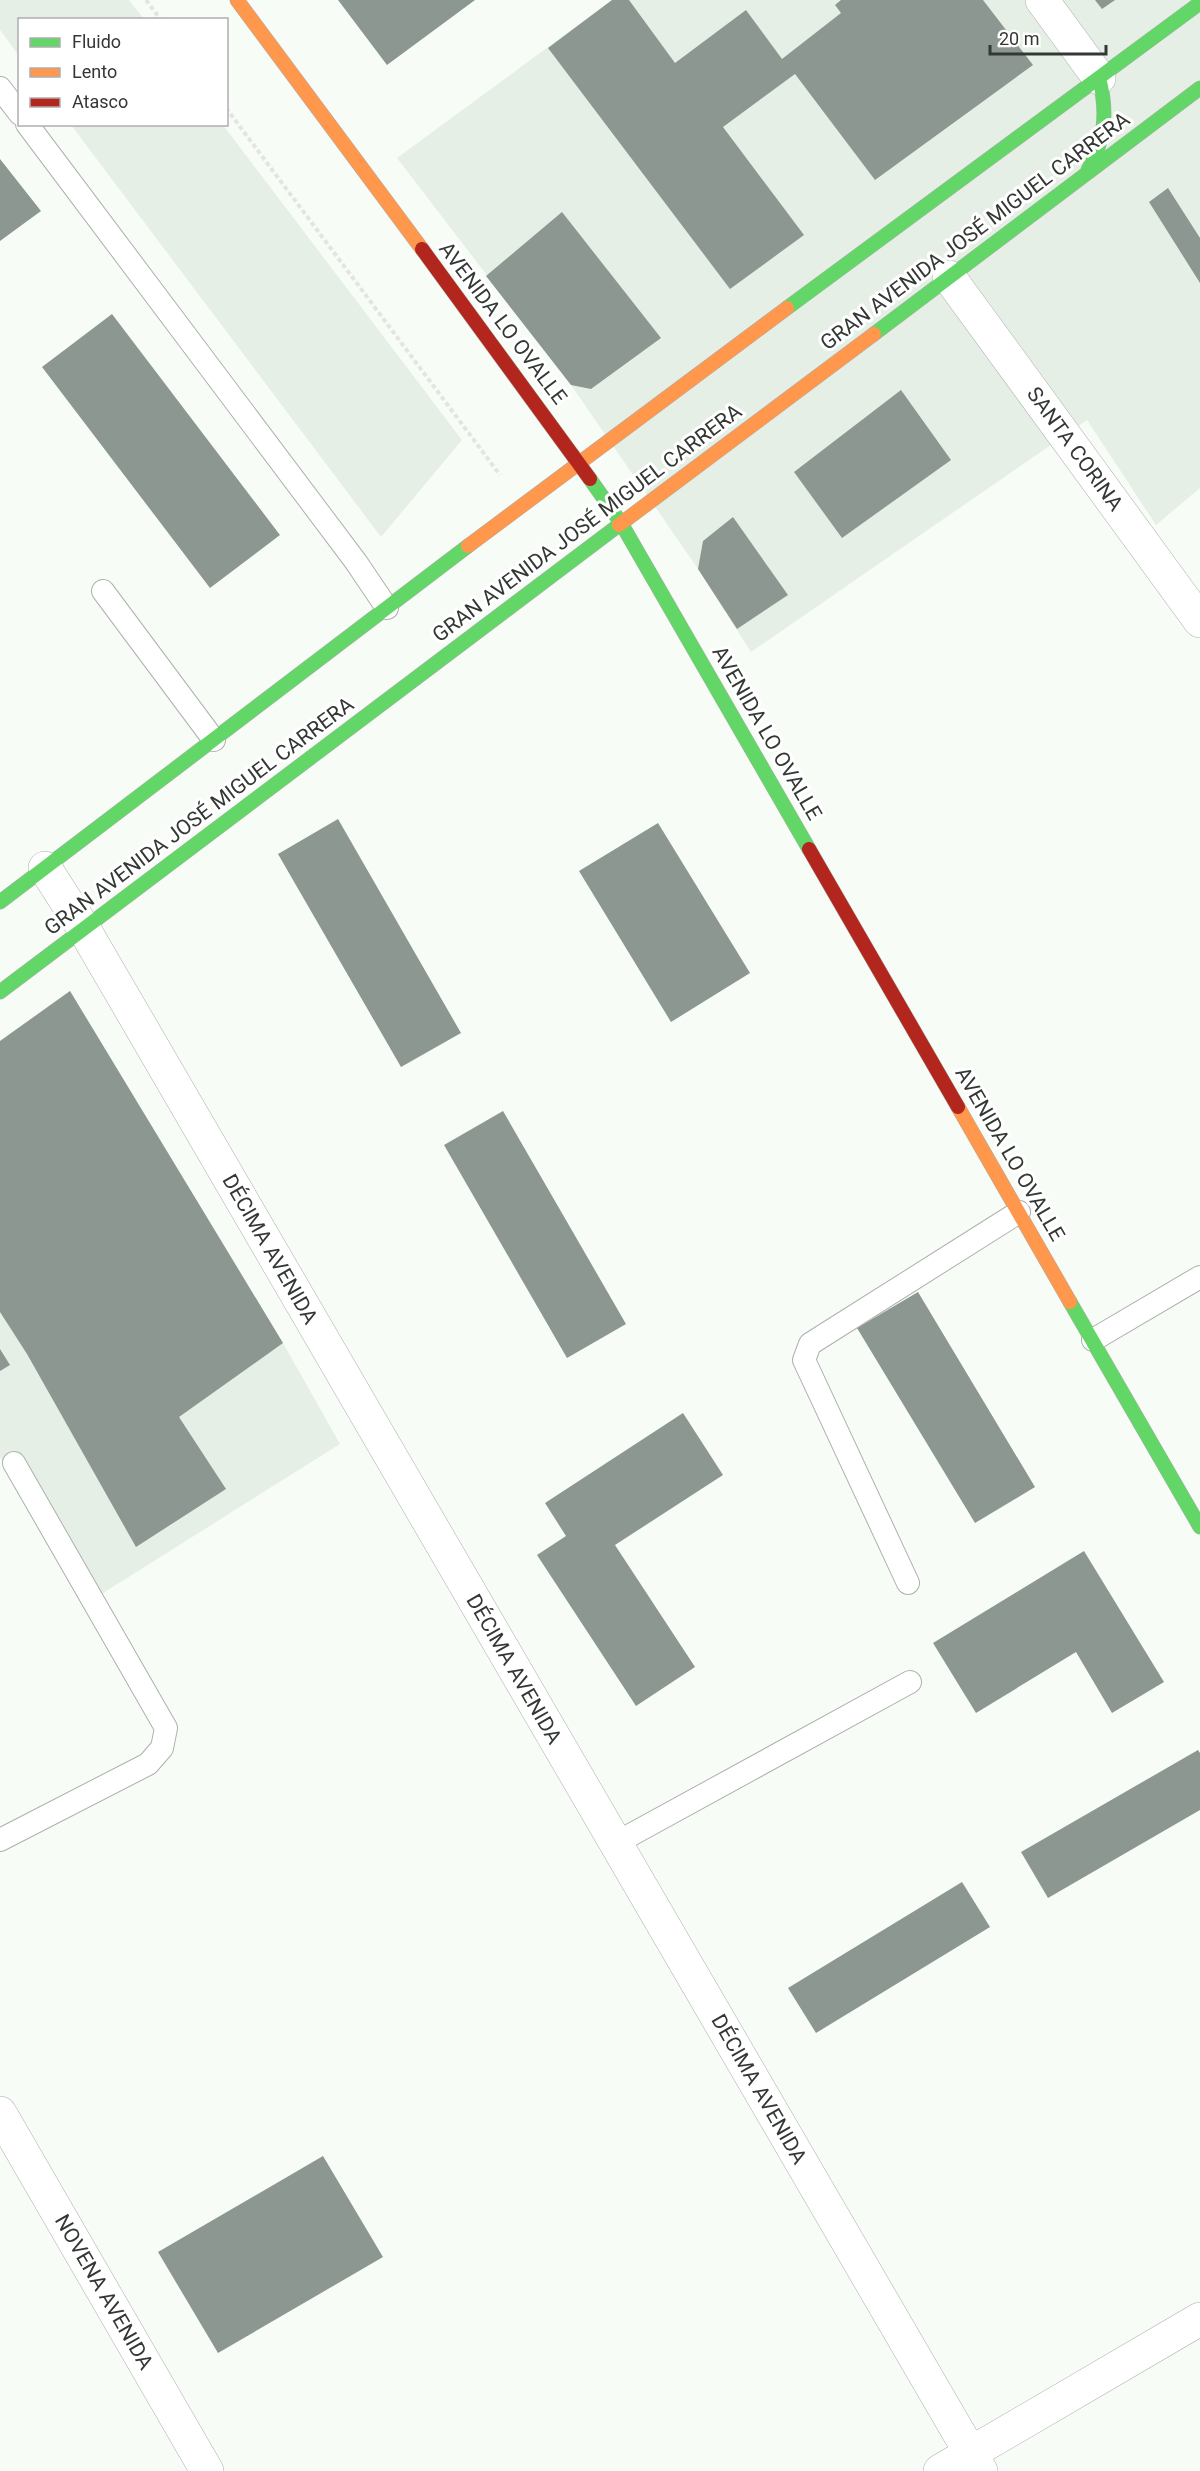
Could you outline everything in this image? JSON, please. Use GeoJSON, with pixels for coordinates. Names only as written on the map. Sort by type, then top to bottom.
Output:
{"type":"FeatureCollection","features":[{"type":"Feature","properties":{"kind":"main road","name":"AVENIDA LO OVALLE"},"geometry":{"type":"LineString","coordinates":[[237,0],[579,462],[621,523],[1200,1527]]}},
{"type":"Feature","properties":{"kind":"main road"},"geometry":{"type":"LineString","coordinates":[[0,902],[579,462],[1200,3]]}},
{"type":"Feature","properties":{"kind":"main road"},"geometry":{"type":"LineString","coordinates":[[1086,174],[1098,155],[1105,134],[1106,112],[1100,78]]}},
{"type":"Feature","properties":{"kind":"main road","name":"GRAN AVENIDA JOSÉ MIGUEL CARRERA"},"geometry":{"type":"LineString","coordinates":[[0,992],[1200,88]]}},
{"type":"Feature","properties":{"kind":"street"},"geometry":{"type":"LineString","coordinates":[[1042,0],[1100,78]]}},
{"type":"Feature","properties":{"kind":"street","name":"SANTA CORINA"},"geometry":{"type":"LineString","coordinates":[[949,277],[1200,621]]}},
{"type":"Feature","properties":{"kind":"street","name":"DÉCIMA AVENIDA"},"geometry":{"type":"LineString","coordinates":[[45,868],[84,929],[976,2462]]}},
{"type":"Feature","properties":{"kind":"street","name":"NOVENA AVENIDA"},"geometry":{"type":"LineString","coordinates":[[0,2113],[195,2467]]}},
{"type":"Feature","properties":{"kind":"street"},"geometry":{"type":"LineString","coordinates":[[940,2471],[976,2462],[1200,2319]]}},
{"type":"Feature","properties":{"kind":"lane"},"geometry":{"type":"LineString","coordinates":[[0,88],[18,111]]}},
{"type":"Feature","properties":{"kind":"lane"},"geometry":{"type":"LineString","coordinates":[[29,126],[349,553],[387,608]]}},
{"type":"Feature","properties":{"kind":"lane"},"geometry":{"type":"LineString","coordinates":[[103,591],[214,740]]}},
{"type":"Feature","properties":{"kind":"lane"},"geometry":{"type":"LineString","coordinates":[[908,1583],[807,1371],[804,1360],[810,1344],[1019,1212]]}},
{"type":"Feature","properties":{"kind":"lane"},"geometry":{"type":"LineString","coordinates":[[1093,1340],[1200,1277]]}},
{"type":"Feature","properties":{"kind":"lane"},"geometry":{"type":"LineString","coordinates":[[0,1840],[148,1764],[162,1748],[166,1728],[14,1463]]}},
{"type":"Feature","properties":{"kind":"lane"},"geometry":{"type":"LineString","coordinates":[[616,1843],[909,1682]]}},
{"type":"Feature","properties":{"kind":"path"},"geometry":{"type":"LineString","coordinates":[[146,0],[160,18]]}},
{"type":"Feature","properties":{"kind":"path"},"geometry":{"type":"LineString","coordinates":[[228,111],[501,476]]}},
{"type":"Feature","properties":{"kind":"shaded area"},"geometry":{"type":"Polygon","coordinates":[[[0,0],[129,0],[143,18],[18,18],[18,55],[0,30],[0,0]]]}},
{"type":"Feature","properties":{"kind":"shaded area"},"geometry":{"type":"Polygon","coordinates":[[[612,0],[1200,0],[1200,488],[1156,525],[1087,420],[751,652],[698,569],[571,385],[397,158],[612,0]]]}},
{"type":"Feature","properties":{"kind":"shaded area"},"geometry":{"type":"Polygon","coordinates":[[[72,126],[224,126],[462,440],[381,537],[72,126]]]}},
{"type":"Feature","properties":{"kind":"shaded area"},"geometry":{"type":"Polygon","coordinates":[[[70,991],[283,1343],[340,1444],[92,1600],[0,1457],[0,1041],[70,991]]]}},
{"type":"Feature","properties":{"kind":"building"},"geometry":{"type":"Polygon","coordinates":[[[338,0],[475,0],[387,65],[338,0]]]}},
{"type":"Feature","properties":{"kind":"building"},"geometry":{"type":"Polygon","coordinates":[[[612,0],[629,0],[675,63],[746,10],[782,59],[841,13],[835,5],[841,0],[983,0],[1033,65],[875,180],[795,74],[723,127],[804,235],[730,289],[548,48],[612,0]]]}},
{"type":"Feature","properties":{"kind":"building"},"geometry":{"type":"Polygon","coordinates":[[[1095,0],[1115,0],[1102,9],[1095,0]]]}},
{"type":"Feature","properties":{"kind":"building"},"geometry":{"type":"Polygon","coordinates":[[[0,159],[41,211],[0,241],[0,159]]]}},
{"type":"Feature","properties":{"kind":"building"},"geometry":{"type":"Polygon","coordinates":[[[1168,188],[1200,238],[1200,283],[1149,202],[1168,188]]]}},
{"type":"Feature","properties":{"kind":"building"},"geometry":{"type":"Polygon","coordinates":[[[562,212],[661,338],[591,389],[571,385],[486,276],[562,212]]]}},
{"type":"Feature","properties":{"kind":"building"},"geometry":{"type":"Polygon","coordinates":[[[112,314],[280,535],[210,588],[42,367],[112,314]]]}},
{"type":"Feature","properties":{"kind":"building"},"geometry":{"type":"Polygon","coordinates":[[[901,390],[951,460],[842,538],[794,472],[901,390]]]}},
{"type":"Feature","properties":{"kind":"building"},"geometry":{"type":"Polygon","coordinates":[[[733,517],[788,595],[737,629],[698,569],[703,541],[733,517]]]}},
{"type":"Feature","properties":{"kind":"building"},"geometry":{"type":"Polygon","coordinates":[[[338,819],[461,1033],[401,1067],[278,854],[338,819]]]}},
{"type":"Feature","properties":{"kind":"building"},"geometry":{"type":"Polygon","coordinates":[[[658,823],[750,973],[671,1022],[579,871],[658,823]]]}},
{"type":"Feature","properties":{"kind":"building"},"geometry":{"type":"Polygon","coordinates":[[[70,991],[283,1343],[179,1417],[226,1489],[136,1547],[27,1354],[0,1312],[0,1041],[70,991]]]}},
{"type":"Feature","properties":{"kind":"building"},"geometry":{"type":"Polygon","coordinates":[[[503,1111],[626,1324],[567,1358],[444,1145],[503,1111]]]}},
{"type":"Feature","properties":{"kind":"building"},"geometry":{"type":"Polygon","coordinates":[[[918,1292],[1035,1487],[975,1523],[857,1328],[918,1292]]]}},
{"type":"Feature","properties":{"kind":"building"},"geometry":{"type":"Polygon","coordinates":[[[0,1349],[10,1365],[0,1371],[0,1349]]]}},
{"type":"Feature","properties":{"kind":"building"},"geometry":{"type":"Polygon","coordinates":[[[683,1413],[723,1475],[615,1545],[695,1667],[636,1706],[537,1555],[566,1536],[545,1503],[683,1413]]]}},
{"type":"Feature","properties":{"kind":"building"},"geometry":{"type":"Polygon","coordinates":[[[1084,1551],[1164,1682],[1112,1713],[1076,1652],[976,1713],[933,1643],[1084,1551]]]}},
{"type":"Feature","properties":{"kind":"building"},"geometry":{"type":"Polygon","coordinates":[[[1198,1750],[1200,1753],[1200,1810],[1048,1898],[1021,1852],[1198,1750]]]}},
{"type":"Feature","properties":{"kind":"building"},"geometry":{"type":"Polygon","coordinates":[[[962,1882],[990,1927],[816,2033],[788,1988],[962,1882]]]}},
{"type":"Feature","properties":{"kind":"building"},"geometry":{"type":"Polygon","coordinates":[[[323,2156],[383,2257],[218,2353],[158,2252],[323,2156]]]}},
{"type":"Feature","properties":{"kind":"traffic: fast"},"geometry":{"type":"LineString","coordinates":[[787,308],[1200,3]]}},
{"type":"Feature","properties":{"kind":"traffic: fast"},"geometry":{"type":"LineString","coordinates":[[1088,170],[1098,148],[1103,125],[1102,90],[1099,78]]}},
{"type":"Feature","properties":{"kind":"traffic: fast"},"geometry":{"type":"LineString","coordinates":[[874,334],[1200,88]]}},
{"type":"Feature","properties":{"kind":"traffic: fast"},"geometry":{"type":"LineString","coordinates":[[590,479],[621,523],[809,849]]}},
{"type":"Feature","properties":{"kind":"traffic: fast"},"geometry":{"type":"LineString","coordinates":[[0,992],[619,525]]}},
{"type":"Feature","properties":{"kind":"traffic: fast"},"geometry":{"type":"LineString","coordinates":[[0,902],[468,546]]}},
{"type":"Feature","properties":{"kind":"traffic: fast"},"geometry":{"type":"LineString","coordinates":[[1070,1302],[1200,1527]]}},
{"type":"Feature","properties":{"kind":"traffic: slow"},"geometry":{"type":"LineString","coordinates":[[237,0],[422,249]]}},
{"type":"Feature","properties":{"kind":"traffic: slow"},"geometry":{"type":"LineString","coordinates":[[468,546],[787,308]]}},
{"type":"Feature","properties":{"kind":"traffic: slow"},"geometry":{"type":"LineString","coordinates":[[619,525],[874,334]]}},
{"type":"Feature","properties":{"kind":"traffic: slow"},"geometry":{"type":"LineString","coordinates":[[958,1107],[1070,1302]]}},
{"type":"Feature","properties":{"kind":"traffic: jam"},"geometry":{"type":"LineString","coordinates":[[422,249],[590,479]]}},
{"type":"Feature","properties":{"kind":"traffic: jam"},"geometry":{"type":"LineString","coordinates":[[809,849],[958,1107]]}}]}
